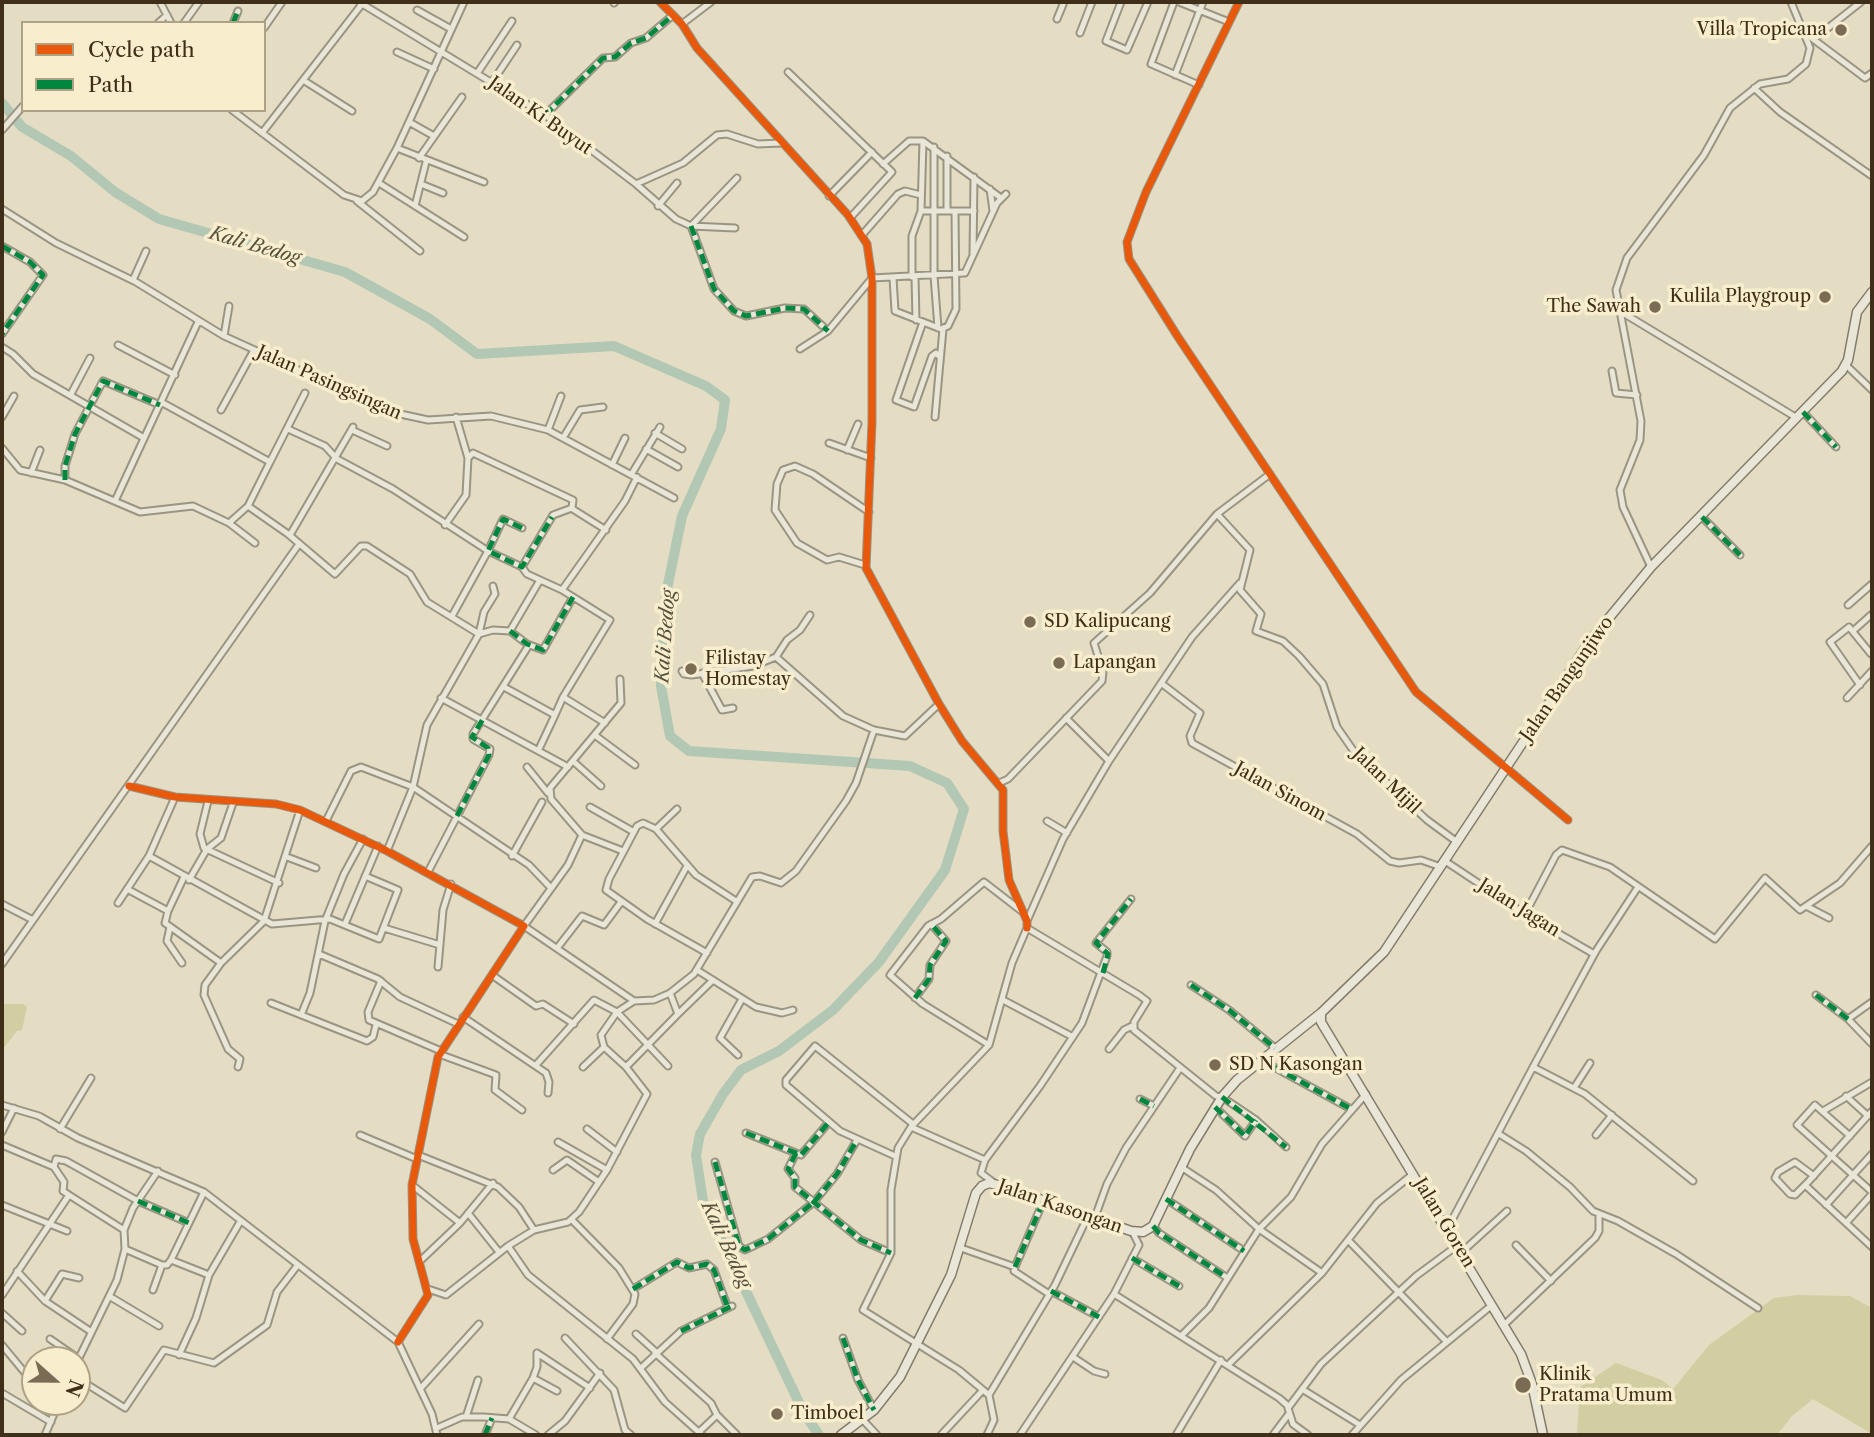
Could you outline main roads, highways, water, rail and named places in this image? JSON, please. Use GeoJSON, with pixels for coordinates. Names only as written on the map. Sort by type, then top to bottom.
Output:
{"type":"FeatureCollection","features":[{"type":"Feature","properties":{"kind":"main road","name":"Jalan Bangunjiwo"},"geometry":{"type":"LineString","coordinates":[[1318,1018],[1379,958],[1590,642],[1651,567],[1846,365],[1857,312],[1872,292]]}},
{"type":"Feature","properties":{"kind":"main road","name":"Jalan Kasongan"},"geometry":{"type":"LineString","coordinates":[[841,1435],[874,1410],[896,1383],[946,1287],[961,1248],[976,1193],[985,1184],[1002,1186],[1131,1231],[1152,1227],[1181,1167],[1222,1097],[1275,1048],[1318,1018]]}},
{"type":"Feature","properties":{"kind":"main road","name":"Jalan Goren"},"geometry":{"type":"LineString","coordinates":[[1318,1018],[1447,1220],[1450,1231],[1504,1325],[1529,1372],[1543,1435]]}},
{"type":"Feature","properties":{"kind":"waterway","name":"Kali Bedog"},"geometry":{"type":"LineString","coordinates":[[2,103],[22,127],[71,156],[115,192],[159,219],[345,272],[430,319],[477,354],[614,346],[706,386],[725,400],[721,429],[682,516],[666,594],[661,686],[670,736],[689,751],[910,766],[947,783],[964,809],[945,870],[879,962],[833,1010],[779,1051],[741,1070],[723,1094],[700,1134],[696,1155],[703,1201],[804,1413],[819,1435]]}},
{"type":"Feature","properties":{"kind":"place","name":"Villa Tropicana"},"geometry":{"type":"Point","coordinates":[1841,30]}},
{"type":"Feature","properties":{"kind":"place","name":"Kulila Playgroup"},"geometry":{"type":"Point","coordinates":[1825,297]}},
{"type":"Feature","properties":{"kind":"place","name":"The Sawah"},"geometry":{"type":"Point","coordinates":[1655,307]}},
{"type":"Feature","properties":{"kind":"place","name":"SD Kalipucang"},"geometry":{"type":"Point","coordinates":[1030,622]}},
{"type":"Feature","properties":{"kind":"place","name":"Lapangan"},"geometry":{"type":"Point","coordinates":[1059,663]}},
{"type":"Feature","properties":{"kind":"place","name":"Filistay Homestay"},"geometry":{"type":"Point","coordinates":[691,669]}},
{"type":"Feature","properties":{"kind":"place","name":"SD N Kasongan"},"geometry":{"type":"Point","coordinates":[1215,1065]}},
{"type":"Feature","properties":{"kind":"place","name":"Klinik Pratama Umum"},"geometry":{"type":"Point","coordinates":[1523,1385]}},
{"type":"Feature","properties":{"kind":"place","name":"Timboel"},"geometry":{"type":"Point","coordinates":[777,1414]}}]}
